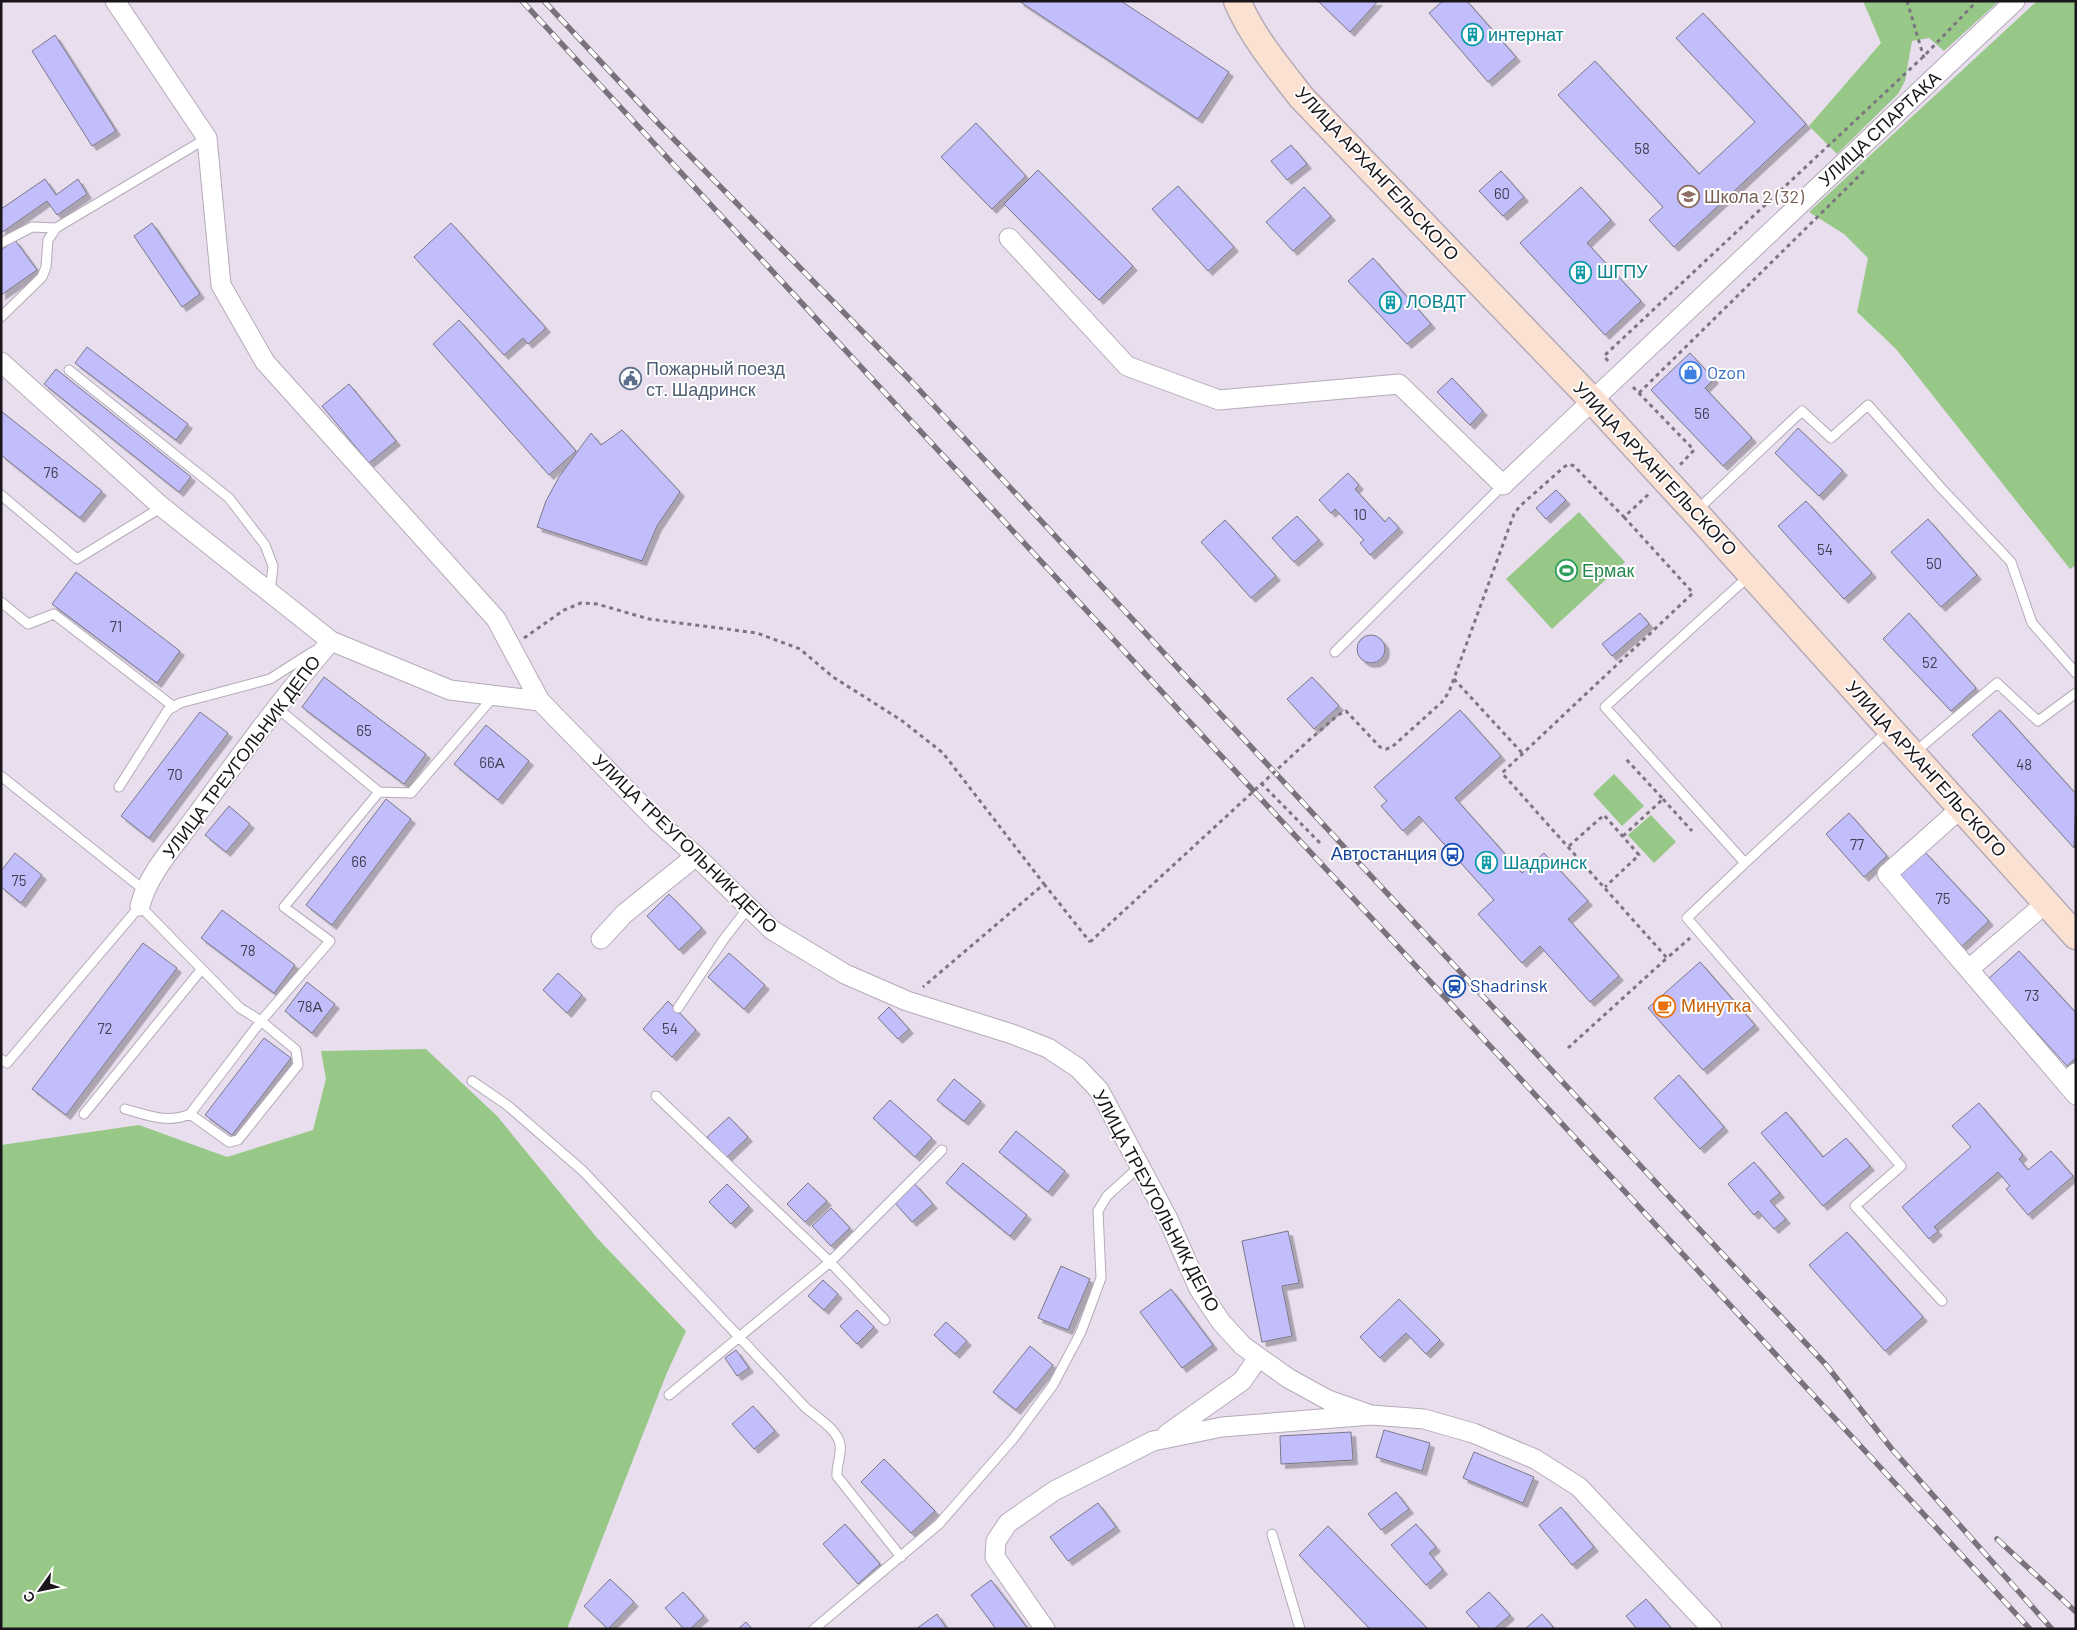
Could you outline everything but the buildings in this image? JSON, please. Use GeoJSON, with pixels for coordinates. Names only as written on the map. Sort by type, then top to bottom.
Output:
{"type":"FeatureCollection","features":[{"type":"Feature","properties":{"kind":"street"},"geometry":{"type":"LineString","coordinates":[[115,1],[207,138],[221,285],[264,362],[496,619],[540,701]]}},
{"type":"Feature","properties":{"kind":"street","name":"УЛИЦА АРХАНГЕЛЬСКОГО"},"geometry":{"type":"LineString","coordinates":[[1237,1],[1246,23],[1263,49],[1302,98],[1592,400],[1665,479],[2076,936]]}},
{"type":"Feature","properties":{"kind":"street","name":"УЛИЦА СПАРТАКА"},"geometry":{"type":"LineString","coordinates":[[1503,485],[2015,1]]}},
{"type":"Feature","properties":{"kind":"street"},"geometry":{"type":"LineString","coordinates":[[1009,238],[1127,366],[1219,400],[1399,384],[1503,485]]}},
{"type":"Feature","properties":{"kind":"street"},"geometry":{"type":"LineString","coordinates":[[1,362],[162,507],[331,640]]}},
{"type":"Feature","properties":{"kind":"street","name":"УЛИЦА ТРЕУГОЛЬНИК ДЕПО"},"geometry":{"type":"LineString","coordinates":[[142,898],[276,706],[331,640],[450,690],[540,701],[657,822],[696,856],[772,930],[845,974],[908,1001],[1012,1034],[1048,1048],[1078,1068],[1099,1090],[1168,1218],[1199,1289],[1221,1322],[1243,1346],[1288,1378],[1328,1400],[1371,1415]]}},
{"type":"Feature","properties":{"kind":"street"},"geometry":{"type":"LineString","coordinates":[[1961,808],[1887,874],[1969,969],[2072,1083]]}},
{"type":"Feature","properties":{"kind":"street"},"geometry":{"type":"LineString","coordinates":[[602,939],[624,914],[696,856]]}},
{"type":"Feature","properties":{"kind":"street"},"geometry":{"type":"LineString","coordinates":[[1969,969],[2046,903]]}},
{"type":"Feature","properties":{"kind":"street"},"geometry":{"type":"LineString","coordinates":[[1160,1439],[1242,1381],[1258,1358]]}},
{"type":"Feature","properties":{"kind":"street"},"geometry":{"type":"LineString","coordinates":[[1045,1629],[995,1557],[996,1541],[1008,1523],[1054,1491],[1154,1440],[1222,1428],[1371,1415],[1424,1419],[1472,1433],[1535,1459],[1579,1487],[1712,1629]]}},
{"type":"Feature","properties":{"kind":"lane"},"geometry":{"type":"LineString","coordinates":[[1,317],[42,277],[46,267],[48,240],[56,228],[202,141]]}},
{"type":"Feature","properties":{"kind":"lane"},"geometry":{"type":"LineString","coordinates":[[1,243],[32,227],[56,228]]}},
{"type":"Feature","properties":{"kind":"lane"},"geometry":{"type":"LineString","coordinates":[[69,370],[229,498],[266,545],[273,566],[270,592]]}},
{"type":"Feature","properties":{"kind":"lane"},"geometry":{"type":"LineString","coordinates":[[1695,512],[1802,411],[1831,438],[1868,405],[1942,489],[2011,562],[2032,624],[2076,673]]}},
{"type":"Feature","properties":{"kind":"lane"},"geometry":{"type":"LineString","coordinates":[[1335,652],[1503,485]]}},
{"type":"Feature","properties":{"kind":"lane"},"geometry":{"type":"LineString","coordinates":[[1,495],[77,559],[162,507]]}},
{"type":"Feature","properties":{"kind":"lane"},"geometry":{"type":"LineString","coordinates":[[1745,863],[1605,706],[1751,574]]}},
{"type":"Feature","properties":{"kind":"lane"},"geometry":{"type":"LineString","coordinates":[[1,602],[28,624],[54,614],[174,707]]}},
{"type":"Feature","properties":{"kind":"lane"},"geometry":{"type":"LineString","coordinates":[[119,787],[168,710],[180,703],[270,679],[331,640]]}},
{"type":"Feature","properties":{"kind":"lane"},"geometry":{"type":"LineString","coordinates":[[1913,754],[1997,683],[2038,721],[2076,693]]}},
{"type":"Feature","properties":{"kind":"lane"},"geometry":{"type":"LineString","coordinates":[[276,706],[379,792],[411,793],[494,696]]}},
{"type":"Feature","properties":{"kind":"lane"},"geometry":{"type":"LineString","coordinates":[[1890,730],[1686,918],[1901,1166],[1855,1206],[1942,1301]]}},
{"type":"Feature","properties":{"kind":"lane"},"geometry":{"type":"LineString","coordinates":[[1,776],[142,898],[201,970],[240,1008],[262,1021],[296,1050],[298,1065],[238,1140],[229,1142],[190,1114]]}},
{"type":"Feature","properties":{"kind":"lane"},"geometry":{"type":"LineString","coordinates":[[125,1109],[160,1118],[178,1120],[190,1114],[262,1021],[330,942],[284,907],[379,792]]}},
{"type":"Feature","properties":{"kind":"lane"},"geometry":{"type":"LineString","coordinates":[[1,1059],[6,1063],[142,898]]}},
{"type":"Feature","properties":{"kind":"lane"},"geometry":{"type":"LineString","coordinates":[[678,1008],[724,939],[748,908]]}},
{"type":"Feature","properties":{"kind":"lane"},"geometry":{"type":"LineString","coordinates":[[84,1114],[201,970]]}},
{"type":"Feature","properties":{"kind":"lane"},"geometry":{"type":"LineString","coordinates":[[472,1081],[507,1105],[583,1171],[805,1406],[835,1433],[840,1445],[836,1476],[901,1557]]}},
{"type":"Feature","properties":{"kind":"lane"},"geometry":{"type":"LineString","coordinates":[[656,1096],[830,1262],[885,1320]]}},
{"type":"Feature","properties":{"kind":"lane"},"geometry":{"type":"LineString","coordinates":[[669,1395],[830,1262],[942,1150]]}},
{"type":"Feature","properties":{"kind":"lane"},"geometry":{"type":"LineString","coordinates":[[814,1629],[939,1524],[1012,1438],[1053,1385],[1081,1332],[1101,1278],[1098,1210],[1107,1196],[1139,1167]]}},
{"type":"Feature","properties":{"kind":"lane"},"geometry":{"type":"LineString","coordinates":[[1272,1534],[1300,1629]]}},
{"type":"Feature","properties":{"kind":"path"},"geometry":{"type":"LineString","coordinates":[[1907,1],[1927,69],[1939,73]]}},
{"type":"Feature","properties":{"kind":"path"},"geometry":{"type":"LineString","coordinates":[[1624,518],[1694,450],[1604,356],[1923,57],[1977,1]]}},
{"type":"Feature","properties":{"kind":"path"},"geometry":{"type":"LineString","coordinates":[[1639,392],[1867,168]]}},
{"type":"Feature","properties":{"kind":"path"},"geometry":{"type":"LineString","coordinates":[[511,647],[564,610],[582,603],[597,604],[649,619],[757,633],[800,649],[833,677],[901,720],[943,753],[1090,942],[1261,783],[1338,715],[1346,711],[1380,747],[1386,749],[1392,747],[1446,698],[1514,514],[1520,506],[1569,464],[1574,466],[1693,592],[1502,773],[1667,958]]}},
{"type":"Feature","properties":{"kind":"path"},"geometry":{"type":"LineString","coordinates":[[1454,679],[1523,754]]}},
{"type":"Feature","properties":{"kind":"path"},"geometry":{"type":"LineString","coordinates":[[1626,759],[1692,830]]}},
{"type":"Feature","properties":{"kind":"path"},"geometry":{"type":"LineString","coordinates":[[1261,783],[1320,843]]}},
{"type":"Feature","properties":{"kind":"path"},"geometry":{"type":"LineString","coordinates":[[1622,836],[1663,799]]}},
{"type":"Feature","properties":{"kind":"path"},"geometry":{"type":"LineString","coordinates":[[1569,846],[1604,815],[1639,855],[1605,887]]}},
{"type":"Feature","properties":{"kind":"path"},"geometry":{"type":"LineString","coordinates":[[908,1001],[1044,884]]}},
{"type":"Feature","properties":{"kind":"path"},"geometry":{"type":"LineString","coordinates":[[1568,1048],[1698,931]]}},
{"type":"Feature","properties":{"kind":"green space"},"geometry":{"type":"Polygon","coordinates":[[[1863,1],[1999,1],[1944,51],[1929,38],[1912,41],[1905,81],[1898,94],[1837,154],[1809,126],[1881,43],[1863,1]]]}},
{"type":"Feature","properties":{"kind":"green space"},"geometry":{"type":"Polygon","coordinates":[[[2037,1],[2076,1],[2076,565],[2070,569],[1896,349],[1857,312],[1868,258],[1844,234],[1809,212],[2037,1]]]}},
{"type":"Feature","properties":{"kind":"green space","name":"Ермак"},"geometry":{"type":"Polygon","coordinates":[[[1579,512],[1625,562],[1552,629],[1506,579],[1579,512]]]}},
{"type":"Feature","properties":{"kind":"green space"},"geometry":{"type":"Polygon","coordinates":[[[1614,774],[1644,806],[1622,826],[1593,794],[1614,774]]]}},
{"type":"Feature","properties":{"kind":"green space"},"geometry":{"type":"Polygon","coordinates":[[[1651,815],[1676,842],[1654,863],[1628,835],[1651,815]]]}},
{"type":"Feature","properties":{"kind":"green space"},"geometry":{"type":"Polygon","coordinates":[[[426,1049],[497,1116],[598,1239],[686,1331],[666,1375],[567,1629],[1,1629],[1,1145],[139,1125],[227,1157],[313,1130],[326,1079],[321,1051],[426,1049]]]}},
{"type":"Feature","properties":{"kind":"railway"},"geometry":{"type":"LineString","coordinates":[[522,1],[2030,1629]]}},
{"type":"Feature","properties":{"kind":"railway"},"geometry":{"type":"LineString","coordinates":[[544,1],[658,123],[912,382],[1827,1366],[1891,1448],[2052,1629]]}},
{"type":"Feature","properties":{"kind":"railway"},"geometry":{"type":"LineString","coordinates":[[1997,1539],[2076,1612]]}},
{"type":"Feature","properties":{"kind":"place","name":"интернат"},"geometry":{"type":"Point","coordinates":[1472,35]}},
{"type":"Feature","properties":{"kind":"place","name":"Школа 2 (32)"},"geometry":{"type":"Point","coordinates":[1688,197]}},
{"type":"Feature","properties":{"kind":"place","name":"ШГПУ"},"geometry":{"type":"Point","coordinates":[1581,272]}},
{"type":"Feature","properties":{"kind":"place","name":"ЛОВДТ"},"geometry":{"type":"Point","coordinates":[1390,302]}},
{"type":"Feature","properties":{"kind":"place","name":"Ozon"},"geometry":{"type":"Point","coordinates":[1691,373]}},
{"type":"Feature","properties":{"kind":"place","name":"Пожарный поезд ст. Шадринск"},"geometry":{"type":"Point","coordinates":[630,379]}},
{"type":"Feature","properties":{"kind":"place","name":"Ермак"},"geometry":{"type":"Point","coordinates":[1566,571]}},
{"type":"Feature","properties":{"kind":"place","name":"Автостанция"},"geometry":{"type":"Point","coordinates":[1453,854]}},
{"type":"Feature","properties":{"kind":"place","name":"Шадринск"},"geometry":{"type":"Point","coordinates":[1487,863]}},
{"type":"Feature","properties":{"kind":"place","name":"Shadrinsk"},"geometry":{"type":"Point","coordinates":[1454,986]}},
{"type":"Feature","properties":{"kind":"place","name":"Минутка"},"geometry":{"type":"Point","coordinates":[1665,1006]}}]}
